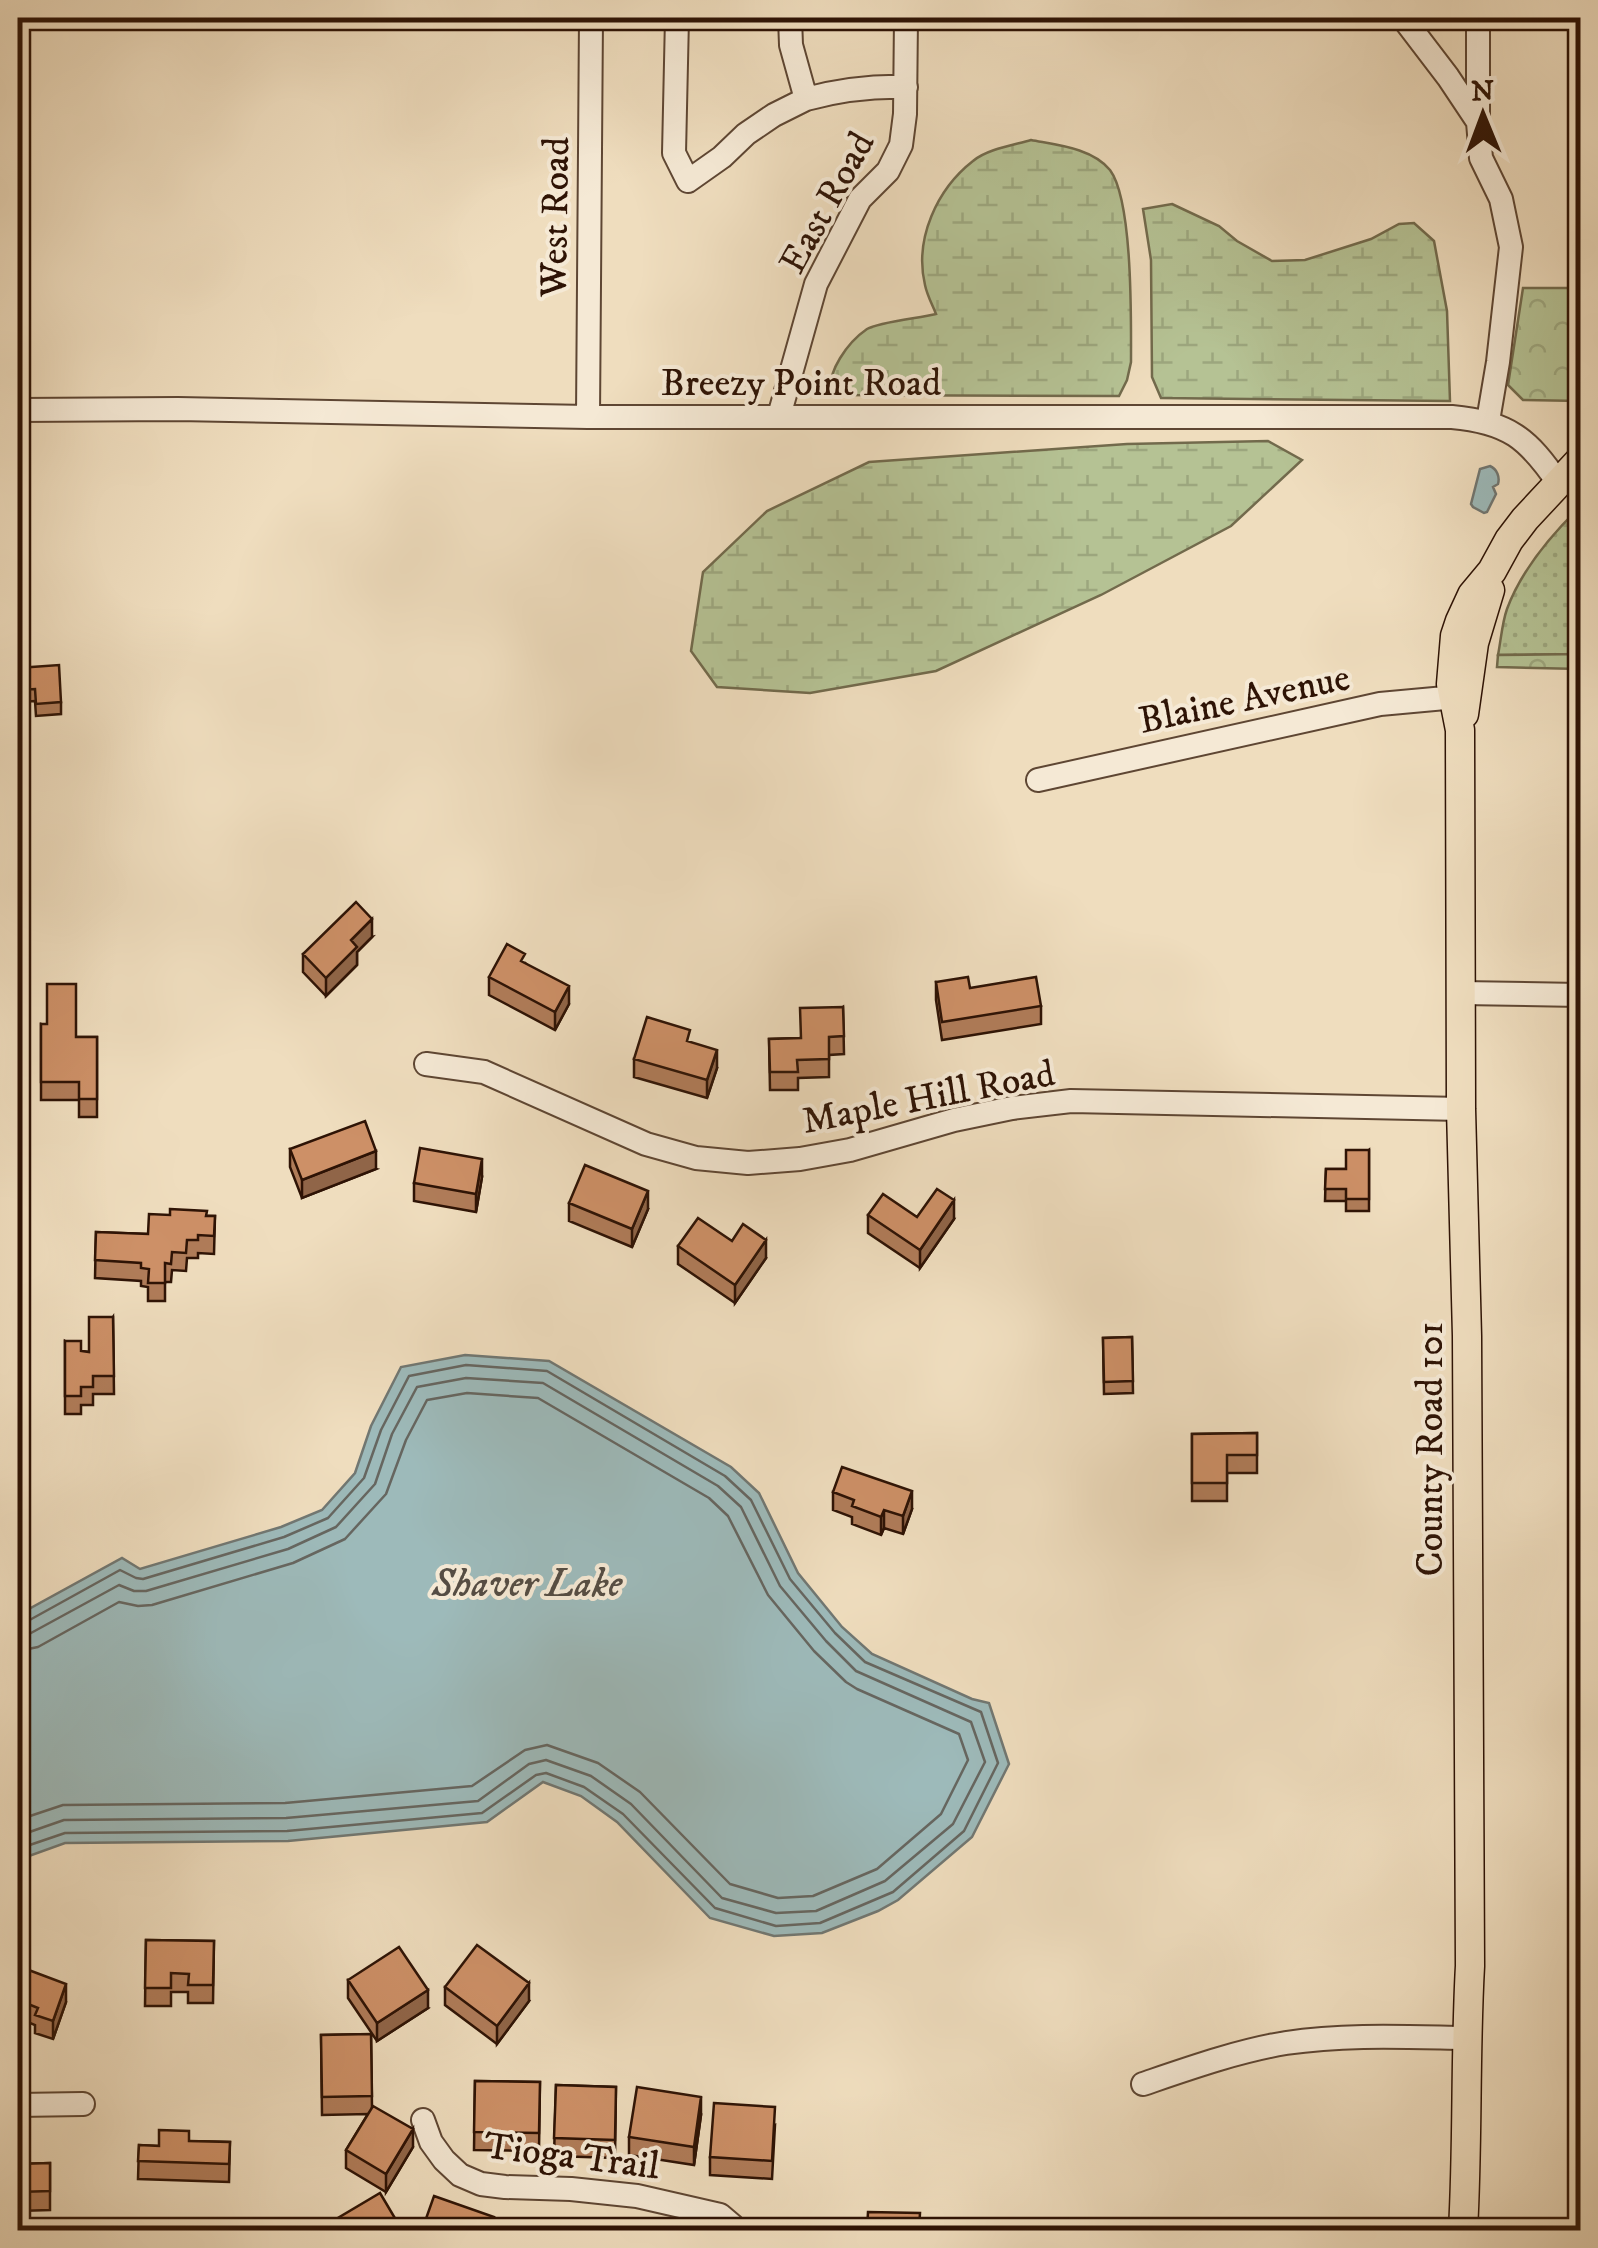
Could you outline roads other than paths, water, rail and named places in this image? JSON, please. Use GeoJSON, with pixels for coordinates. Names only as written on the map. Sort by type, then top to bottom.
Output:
{"type":"FeatureCollection","features":[{"type":"Feature","properties":{"kind":"main road","name":"County Road 101"},"geometry":{"type":"LineString","coordinates":[[1462,2230],[1470,1966],[1460,696],[1492,571],[1525,518],[1570,481],[1580,460]]}},
{"type":"Feature","properties":{"kind":"main road","name":"County Road 101"},"geometry":{"type":"LineString","coordinates":[[1466,2167],[1472,2230]]}},
{"type":"Feature","properties":{"kind":"street","name":"West Road"},"geometry":{"type":"LineString","coordinates":[[588,417],[591,18]]}},
{"type":"Feature","properties":{"kind":"street"},"geometry":{"type":"LineString","coordinates":[[677,18],[674,153],[688,181],[746,134],[806,99],[840,90],[906,87]]}},
{"type":"Feature","properties":{"kind":"street"},"geometry":{"type":"LineString","coordinates":[[790,18],[791,46],[806,99]]}},
{"type":"Feature","properties":{"kind":"street","name":"East Road"},"geometry":{"type":"LineString","coordinates":[[779,416],[816,284],[860,200],[888,170],[901,144],[906,18]]}},
{"type":"Feature","properties":{"kind":"street"},"geometry":{"type":"LineString","coordinates":[[1403,18],[1478,122]]}},
{"type":"Feature","properties":{"kind":"street"},"geometry":{"type":"LineString","coordinates":[[1478,18],[1481,158],[1500,200],[1510,248],[1488,421]]}},
{"type":"Feature","properties":{"kind":"street","name":"Breezy Point Road"},"geometry":{"type":"LineString","coordinates":[[18,410],[588,417],[1452,416],[1488,421],[1517,436],[1570,481]]}},
{"type":"Feature","properties":{"kind":"street","name":"Blaine Avenue"},"geometry":{"type":"LineString","coordinates":[[1038,780],[1380,704],[1460,696]]}},
{"type":"Feature","properties":{"kind":"street"},"geometry":{"type":"LineString","coordinates":[[1461,994],[1580,995]]}},
{"type":"Feature","properties":{"kind":"street","name":"Maple Hill Road"},"geometry":{"type":"LineString","coordinates":[[426,1064],[484,1072],[646,1144],[696,1158],[748,1163],[850,1150],[954,1120],[1071,1101],[1461,1109]]}},
{"type":"Feature","properties":{"kind":"street"},"geometry":{"type":"LineString","coordinates":[[1144,2084],[1258,2048],[1290,2042],[1366,2036],[1466,2038]]}},
{"type":"Feature","properties":{"kind":"street"},"geometry":{"type":"LineString","coordinates":[[18,2105],[83,2104]]}},
{"type":"Feature","properties":{"kind":"street","name":"Tioga Trail"},"geometry":{"type":"LineString","coordinates":[[423,2120],[431,2142],[444,2160],[460,2175],[482,2184],[637,2196],[720,2215],[734,2230]]}},
{"type":"Feature","properties":{"kind":"water"},"geometry":{"type":"Polygon","coordinates":[[[1490,466],[1499,481],[1484,513],[1471,504],[1480,469],[1490,466]]]}},
{"type":"Feature","properties":{"kind":"water","name":"Shaver Lake"},"geometry":{"type":"Polygon","coordinates":[[[465,1355],[549,1361],[731,1467],[759,1493],[798,1573],[842,1627],[872,1654],[989,1703],[1009,1764],[972,1837],[898,1900],[878,1911],[822,1933],[774,1936],[710,1918],[617,1822],[581,1796],[543,1782],[487,1822],[288,1841],[65,1843],[18,1860],[18,1615],[122,1558],[140,1569],[281,1527],[322,1510],[355,1473],[371,1426],[401,1367],[465,1355]]]}}]}
